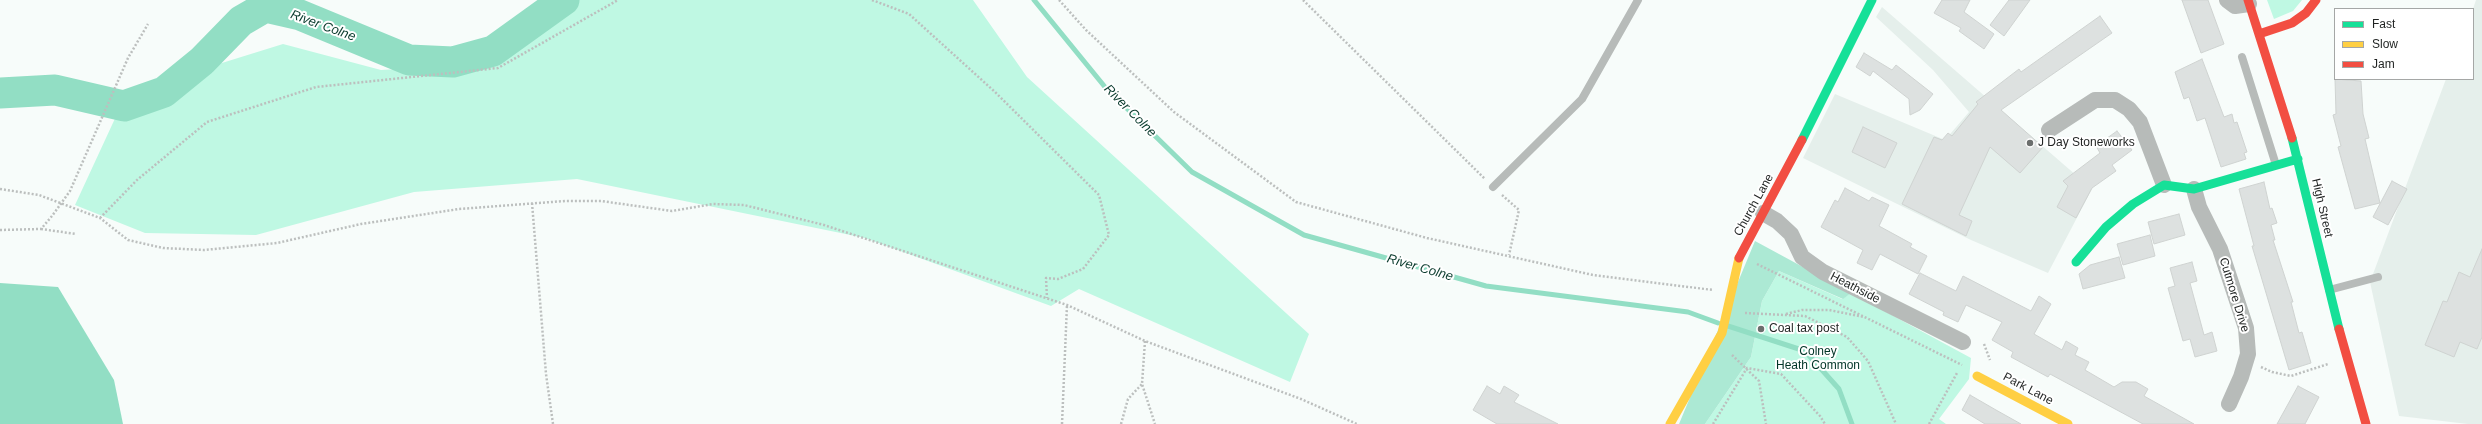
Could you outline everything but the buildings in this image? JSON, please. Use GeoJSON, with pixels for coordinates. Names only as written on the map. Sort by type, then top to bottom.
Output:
{"type":"FeatureCollection","features":[{"type":"Feature","properties":{"kind":"street","name":"Church Lane"},"geometry":{"type":"LineString","coordinates":[[1670,424],[1720,336],[1740,255],[1872,0]]}},
{"type":"Feature","properties":{"kind":"street"},"geometry":{"type":"LineString","coordinates":[[2227,0],[2235,6],[2248,2]]}},
{"type":"Feature","properties":{"kind":"street"},"geometry":{"type":"LineString","coordinates":[[2258,34],[2292,23],[2306,13],[2316,0]]}},
{"type":"Feature","properties":{"kind":"street","name":"High Street"},"geometry":{"type":"LineString","coordinates":[[2248,2],[2298,160],[2328,291],[2366,424]]}},
{"type":"Feature","properties":{"kind":"street"},"geometry":{"type":"LineString","coordinates":[[2049,130],[2094,100],[2115,100],[2129,109],[2140,122],[2164,185]]}},
{"type":"Feature","properties":{"kind":"street"},"geometry":{"type":"LineString","coordinates":[[2076,262],[2106,227],[2133,204],[2164,185],[2194,189],[2298,160]]}},
{"type":"Feature","properties":{"kind":"street","name":"Cutmore Drive"},"geometry":{"type":"LineString","coordinates":[[2194,189],[2199,207],[2220,250],[2246,328],[2248,354],[2242,377],[2230,404]]}},
{"type":"Feature","properties":{"kind":"street","name":"Heathside"},"geometry":{"type":"LineString","coordinates":[[1763,213],[1777,221],[1791,234],[1802,257],[1823,272],[1963,342]]}},
{"type":"Feature","properties":{"kind":"street","name":"Park Lane"},"geometry":{"type":"LineString","coordinates":[[1977,376],[2068,424]]}},
{"type":"Feature","properties":{"kind":"lane"},"geometry":{"type":"LineString","coordinates":[[1493,187],[1582,99],[1638,0]]}},
{"type":"Feature","properties":{"kind":"lane"},"geometry":{"type":"LineString","coordinates":[[2242,58],[2276,166]]}},
{"type":"Feature","properties":{"kind":"lane"},"geometry":{"type":"LineString","coordinates":[[2328,291],[2378,277]]}},
{"type":"Feature","properties":{"kind":"path"},"geometry":{"type":"LineString","coordinates":[[100,218],[137,180],[207,122],[316,87],[498,68],[618,0]]}},
{"type":"Feature","properties":{"kind":"path"},"geometry":{"type":"LineString","coordinates":[[872,0],[909,14],[995,92],[1099,195],[1109,235],[1083,268],[1058,279],[1046,278],[1047,298]]}},
{"type":"Feature","properties":{"kind":"path"},"geometry":{"type":"LineString","coordinates":[[1059,0],[1086,30],[1174,112],[1296,202],[1427,238],[1509,255],[1593,275],[1711,288],[1727,309],[1750,314],[1805,316],[1847,337],[1868,361],[1896,424]]}},
{"type":"Feature","properties":{"kind":"path"},"geometry":{"type":"LineString","coordinates":[[1303,0],[1493,187],[1520,210],[1509,255]]}},
{"type":"Feature","properties":{"kind":"path"},"geometry":{"type":"LineString","coordinates":[[41,229],[70,191],[128,58],[148,24]]}},
{"type":"Feature","properties":{"kind":"path"},"geometry":{"type":"LineString","coordinates":[[0,189],[5,188],[39,195],[100,218],[128,240],[163,248],[204,250],[277,243],[362,224],[459,209],[532,203],[601,202],[672,211],[713,204],[744,205],[824,225],[1067,305],[1145,341],[1301,399],[1357,424]]}},
{"type":"Feature","properties":{"kind":"path"},"geometry":{"type":"LineString","coordinates":[[532,203],[546,374],[553,424]]}},
{"type":"Feature","properties":{"kind":"path"},"geometry":{"type":"LineString","coordinates":[[0,230],[41,229],[76,234]]}},
{"type":"Feature","properties":{"kind":"path"},"geometry":{"type":"LineString","coordinates":[[1740,255],[1962,364],[1977,376]]}},
{"type":"Feature","properties":{"kind":"path"},"geometry":{"type":"LineString","coordinates":[[1062,424],[1067,305]]}},
{"type":"Feature","properties":{"kind":"path"},"geometry":{"type":"LineString","coordinates":[[1782,315],[1802,310],[1829,310],[1868,318]]}},
{"type":"Feature","properties":{"kind":"path"},"geometry":{"type":"LineString","coordinates":[[1720,336],[1728,352],[1747,368],[1759,382],[1766,424]]}},
{"type":"Feature","properties":{"kind":"path"},"geometry":{"type":"LineString","coordinates":[[1145,341],[1142,384],[1155,424]]}},
{"type":"Feature","properties":{"kind":"path"},"geometry":{"type":"LineString","coordinates":[[2248,354],[2263,369],[2291,376],[2347,358]]}},
{"type":"Feature","properties":{"kind":"path"},"geometry":{"type":"LineString","coordinates":[[1929,424],[1962,364]]}},
{"type":"Feature","properties":{"kind":"path"},"geometry":{"type":"LineString","coordinates":[[1713,424],[1747,368]]}},
{"type":"Feature","properties":{"kind":"path"},"geometry":{"type":"LineString","coordinates":[[1747,368],[1781,374],[1820,416],[1825,424]]}},
{"type":"Feature","properties":{"kind":"path"},"geometry":{"type":"LineString","coordinates":[[1121,424],[1128,399],[1142,384]]}},
{"type":"Feature","properties":{"kind":"shaded area"},"geometry":{"type":"Polygon","coordinates":[[[2476,0],[2482,0],[2482,424],[2468,424],[2399,416],[2370,282],[2446,80],[2474,80],[2473,8],[2476,0]]]}},
{"type":"Feature","properties":{"kind":"shaded area"},"geometry":{"type":"Polygon","coordinates":[[[1882,7],[2092,189],[2048,273],[1971,240],[1803,158],[1835,94],[1945,140],[1969,112],[1933,70],[1876,17],[1882,7]]]}},
{"type":"Feature","properties":{"kind":"shaded area"},"geometry":{"type":"Polygon","coordinates":[[[1755,241],[1851,293],[1843,299],[1779,271],[1762,301],[1751,357],[1705,424],[1679,424],[1755,241]]]}},
{"type":"Feature","properties":{"kind":"shaded area"},"geometry":{"type":"Polygon","coordinates":[[[0,283],[58,287],[114,380],[123,424],[0,424],[0,283]]]}},
{"type":"Feature","properties":{"kind":"green space"},"geometry":{"type":"Polygon","coordinates":[[[578,0],[973,0],[1027,77],[1309,334],[1290,382],[1079,289],[1051,306],[865,238],[577,179],[414,192],[256,235],[145,233],[75,205],[118,112],[156,109],[209,67],[283,44],[381,70],[482,64],[578,0]]]}},
{"type":"Feature","properties":{"kind":"green space"},"geometry":{"type":"Polygon","coordinates":[[[2267,0],[2302,0],[2293,11],[2274,19],[2267,0]]]}},
{"type":"Feature","properties":{"kind":"green space","name":"Colney Heath Common"},"geometry":{"type":"Polygon","coordinates":[[[1779,271],[1842,299],[1851,293],[1971,358],[1969,379],[1939,419],[1946,424],[1705,424],[1751,357],[1762,301],[1779,271]]]}},
{"type":"Feature","properties":{"kind":"waterway","name":"River Colne"},"geometry":{"type":"LineString","coordinates":[[0,93],[55,90],[124,106],[164,92],[202,61],[241,21],[265,7],[300,15],[409,60],[453,62],[493,51],[564,0]]}},
{"type":"Feature","properties":{"kind":"waterway","name":"River Colne"},"geometry":{"type":"LineString","coordinates":[[1034,0],[1105,87],[1192,172],[1304,235],[1486,286],[1688,312],[1718,323]]}},
{"type":"Feature","properties":{"kind":"waterway","name":"River Colne"},"geometry":{"type":"LineString","coordinates":[[1728,326],[1805,351],[1839,389],[1852,424]]}},
{"type":"Feature","properties":{"kind":"traffic: fast"},"geometry":{"type":"LineString","coordinates":[[1802,140],[1872,0]]}},
{"type":"Feature","properties":{"kind":"traffic: fast"},"geometry":{"type":"LineString","coordinates":[[2292,138],[2339,329]]}},
{"type":"Feature","properties":{"kind":"traffic: fast"},"geometry":{"type":"LineString","coordinates":[[2076,262],[2106,227],[2133,204],[2164,185],[2194,189],[2298,159]]}},
{"type":"Feature","properties":{"kind":"traffic: slow"},"geometry":{"type":"LineString","coordinates":[[1670,424],[1722,333],[1739,258]]}},
{"type":"Feature","properties":{"kind":"traffic: slow"},"geometry":{"type":"LineString","coordinates":[[1977,376],[2068,424]]}},
{"type":"Feature","properties":{"kind":"traffic: jam"},"geometry":{"type":"LineString","coordinates":[[2248,0],[2292,138]]}},
{"type":"Feature","properties":{"kind":"traffic: jam"},"geometry":{"type":"LineString","coordinates":[[2259,34],[2292,23],[2306,13],[2316,0]]}},
{"type":"Feature","properties":{"kind":"traffic: jam"},"geometry":{"type":"LineString","coordinates":[[1739,258],[1802,140]]}},
{"type":"Feature","properties":{"kind":"traffic: jam"},"geometry":{"type":"LineString","coordinates":[[2339,329],[2366,424]]}},
{"type":"Feature","properties":{"kind":"place","name":"J Day Stoneworks"},"geometry":{"type":"Point","coordinates":[2030,143]}},
{"type":"Feature","properties":{"kind":"place","name":"Coal tax post"},"geometry":{"type":"Point","coordinates":[1761,329]}}]}
